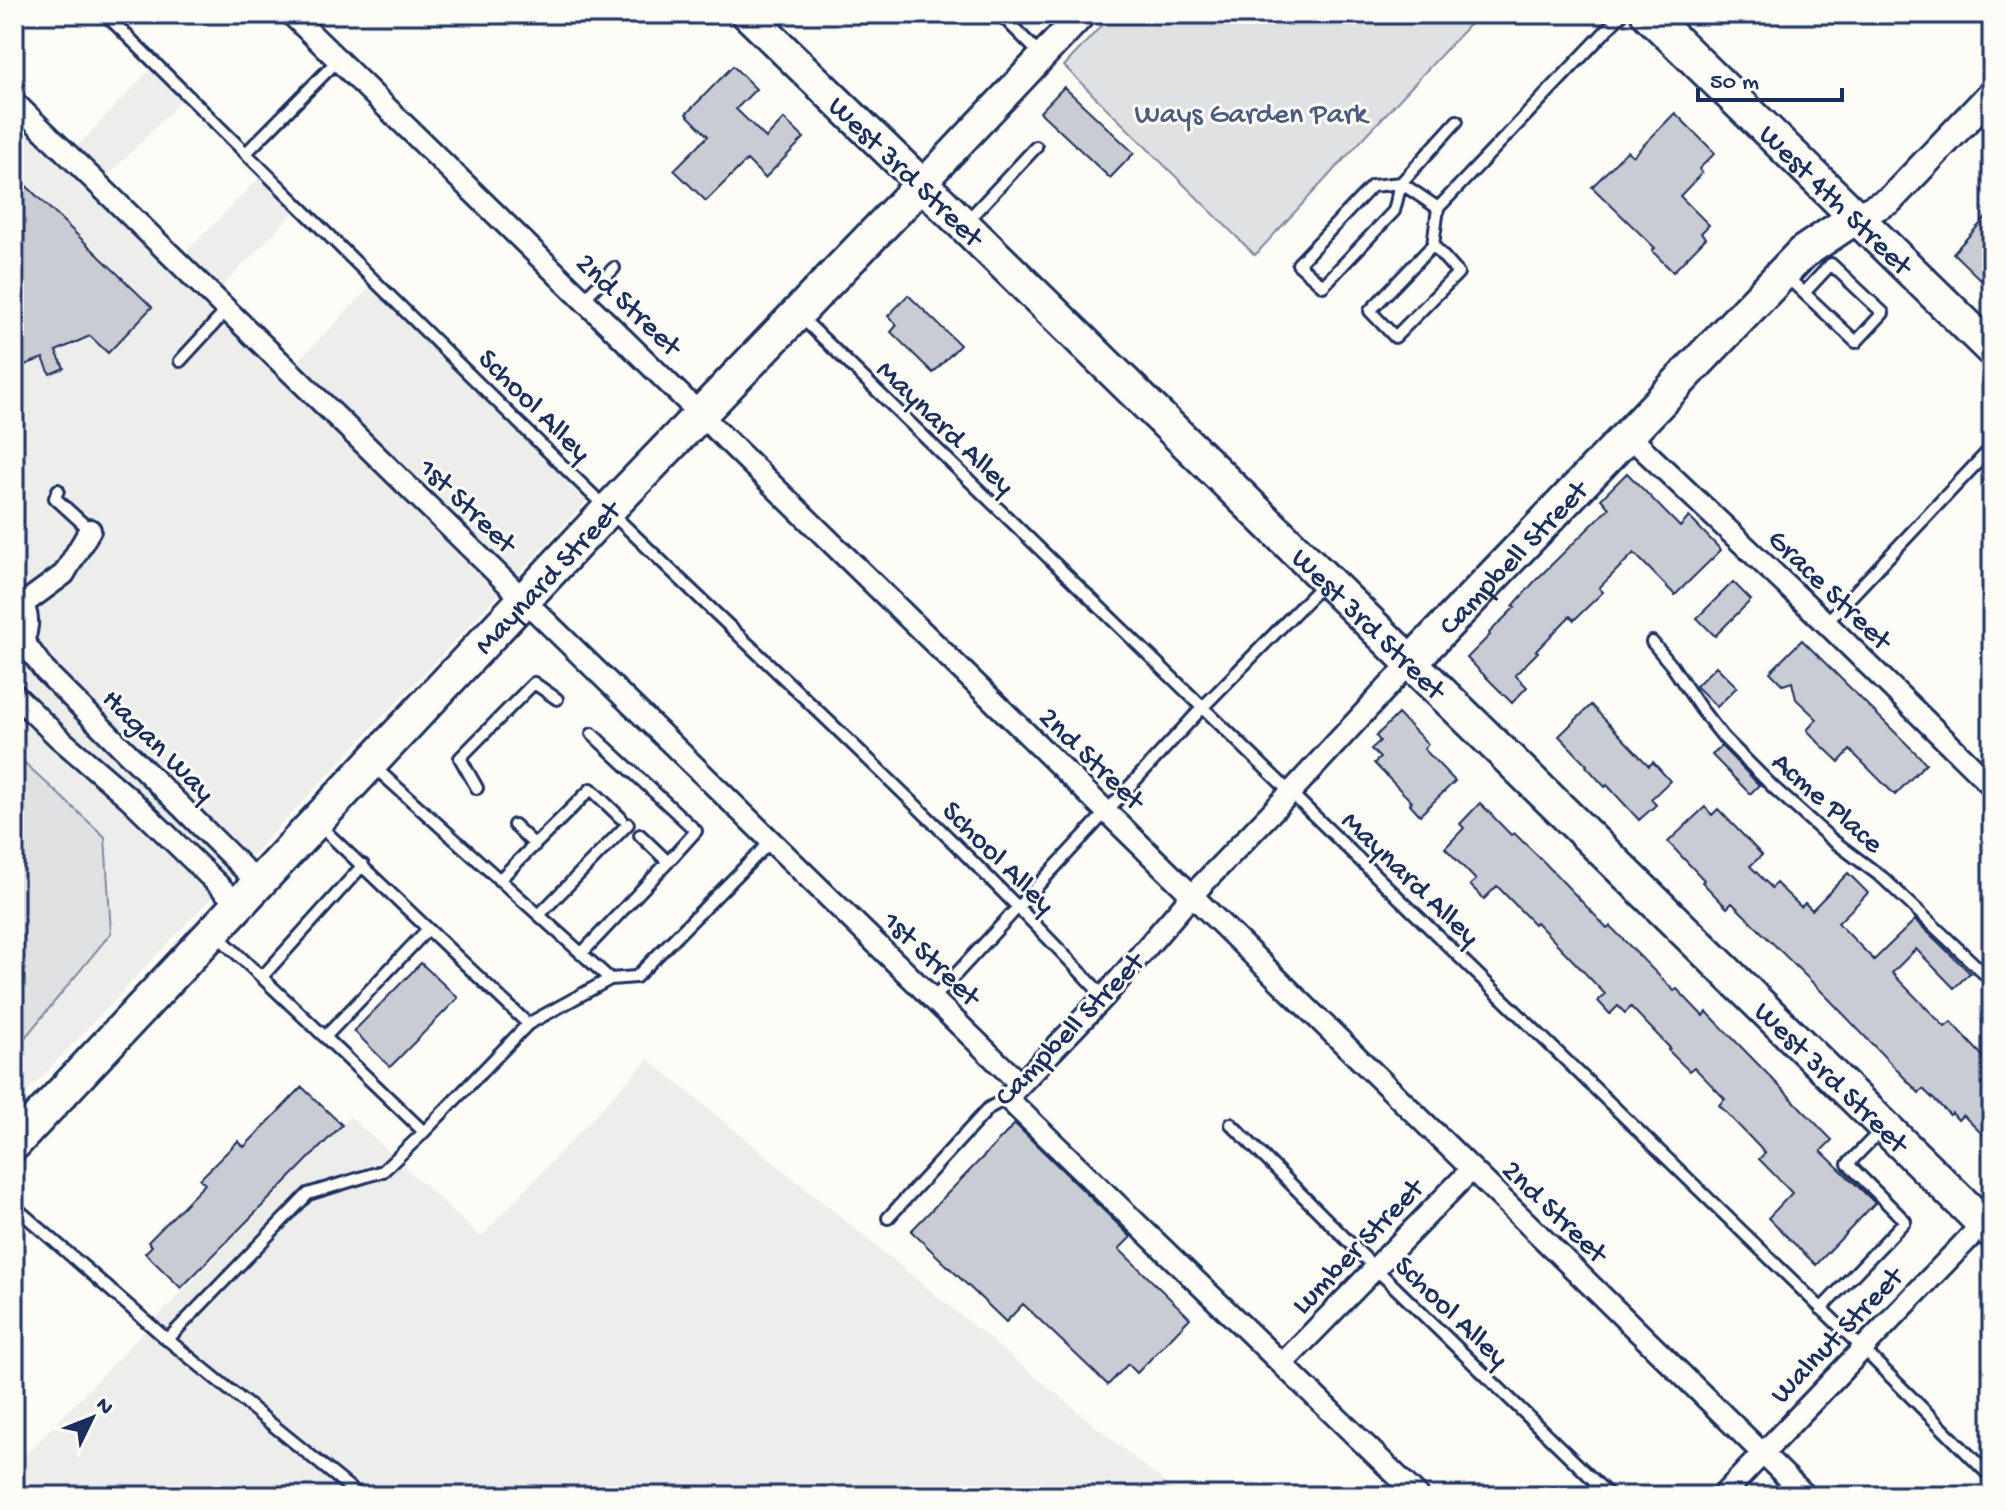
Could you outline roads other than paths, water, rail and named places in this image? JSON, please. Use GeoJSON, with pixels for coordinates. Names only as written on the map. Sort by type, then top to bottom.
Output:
{"type":"FeatureCollection","features":[{"type":"Feature","properties":{"kind":"main road","name":"West 3rd Street"},"geometry":{"type":"LineString","coordinates":[[747,14],[1885,1127],[1989,1223]]}},
{"type":"Feature","properties":{"kind":"main road","name":"West 4th Street"},"geometry":{"type":"LineString","coordinates":[[1648,14],[1992,350]]}},
{"type":"Feature","properties":{"kind":"main road","name":"Maynard Street"},"geometry":{"type":"LineString","coordinates":[[14,1144],[699,413],[922,184]]}},
{"type":"Feature","properties":{"kind":"main road","name":"Campbell Street"},"geometry":{"type":"LineString","coordinates":[[1411,662],[1627,434],[1794,283],[1802,253],[1856,217]]}},
{"type":"Feature","properties":{"kind":"street","name":"2nd Street"},"geometry":{"type":"LineString","coordinates":[[291,14],[1806,1496]]}},
{"type":"Feature","properties":{"kind":"street","name":"Maynard Street"},"geometry":{"type":"LineString","coordinates":[[922,184],[1082,14]]}},
{"type":"Feature","properties":{"kind":"street","name":"Campbell Street"},"geometry":{"type":"LineString","coordinates":[[1856,217],[1890,200],[1992,93]]}},
{"type":"Feature","properties":{"kind":"street","name":"1st Street"},"geometry":{"type":"LineString","coordinates":[[14,102],[933,999],[1013,1091],[1418,1496]]}},
{"type":"Feature","properties":{"kind":"street","name":"Grace Street"},"geometry":{"type":"LineString","coordinates":[[1627,434],[1992,786]]}},
{"type":"Feature","properties":{"kind":"street"},"geometry":{"type":"LineString","coordinates":[[18,601],[64,574],[90,530]]}},
{"type":"Feature","properties":{"kind":"street","name":"Hagan Way"},"geometry":{"type":"LineString","coordinates":[[18,601],[26,613],[28,628],[19,648],[45,671],[248,894]]}},
{"type":"Feature","properties":{"kind":"street","name":"Campbell Street"},"geometry":{"type":"LineString","coordinates":[[1013,1091],[1104,997],[1192,895],[1411,662]]}},
{"type":"Feature","properties":{"kind":"street","name":"Hagan Way"},"geometry":{"type":"LineString","coordinates":[[14,694],[59,738],[141,809],[248,894]]}},
{"type":"Feature","properties":{"kind":"street","name":"Lumber Street"},"geometry":{"type":"LineString","coordinates":[[1283,1363],[1472,1169]]}},
{"type":"Feature","properties":{"kind":"street","name":"Walnut Street"},"geometry":{"type":"LineString","coordinates":[[1722,1496],[1862,1348],[1989,1223]]}},
{"type":"Feature","properties":{"kind":"lane","name":"School Alley"},"geometry":{"type":"LineString","coordinates":[[105,14],[608,510],[1018,906],[1104,997]]}},
{"type":"Feature","properties":{"kind":"lane"},"geometry":{"type":"LineString","coordinates":[[1000,14],[1043,56]]}},
{"type":"Feature","properties":{"kind":"lane"},"geometry":{"type":"LineString","coordinates":[[1433,245],[1458,273],[1395,337],[1370,311],[1433,245],[1438,208],[1622,14]]}},
{"type":"Feature","properties":{"kind":"lane"},"geometry":{"type":"LineString","coordinates":[[246,153],[338,60]]}},
{"type":"Feature","properties":{"kind":"lane"},"geometry":{"type":"LineString","coordinates":[[1438,208],[1401,183],[1372,186],[1298,264],[1323,286],[1394,211],[1401,183],[1457,121]]}},
{"type":"Feature","properties":{"kind":"lane"},"geometry":{"type":"LineString","coordinates":[[963,225],[1036,147]]}},
{"type":"Feature","properties":{"kind":"lane"},"geometry":{"type":"LineString","coordinates":[[1831,264],[1883,313],[1856,342],[1794,283],[1831,264]]}},
{"type":"Feature","properties":{"kind":"lane"},"geometry":{"type":"LineString","coordinates":[[583,300],[614,268]]}},
{"type":"Feature","properties":{"kind":"lane"},"geometry":{"type":"LineString","coordinates":[[180,361],[227,310]]}},
{"type":"Feature","properties":{"kind":"lane","name":"Maynard Alley"},"geometry":{"type":"LineString","coordinates":[[797,312],[1992,1478]]}},
{"type":"Feature","properties":{"kind":"lane"},"geometry":{"type":"LineString","coordinates":[[1826,623],[1992,447]]}},
{"type":"Feature","properties":{"kind":"lane"},"geometry":{"type":"LineString","coordinates":[[58,490],[55,498],[90,530]]}},
{"type":"Feature","properties":{"kind":"lane"},"geometry":{"type":"LineString","coordinates":[[933,999],[1203,707],[1327,579]]}},
{"type":"Feature","properties":{"kind":"lane","name":"Acme Place"},"geometry":{"type":"LineString","coordinates":[[1652,642],[1724,738],[1774,788],[1831,839],[1883,878],[1992,981]]}},
{"type":"Feature","properties":{"kind":"lane"},"geometry":{"type":"LineString","coordinates":[[477,788],[460,758],[534,683],[557,699]]}},
{"type":"Feature","properties":{"kind":"lane"},"geometry":{"type":"LineString","coordinates":[[581,954],[696,831],[592,734]]}},
{"type":"Feature","properties":{"kind":"lane"},"geometry":{"type":"LineString","coordinates":[[371,763],[610,979]]}},
{"type":"Feature","properties":{"kind":"lane"},"geometry":{"type":"LineString","coordinates":[[499,880],[591,789],[625,821],[539,915]]}},
{"type":"Feature","properties":{"kind":"lane"},"geometry":{"type":"LineString","coordinates":[[315,822],[528,1024]]}},
{"type":"Feature","properties":{"kind":"lane"},"geometry":{"type":"LineString","coordinates":[[514,825],[535,845]]}},
{"type":"Feature","properties":{"kind":"lane"},"geometry":{"type":"LineString","coordinates":[[640,835],[668,862]]}},
{"type":"Feature","properties":{"kind":"lane"},"geometry":{"type":"LineString","coordinates":[[167,1340],[308,1194],[383,1171],[528,1024],[610,979],[636,977],[771,841]]}},
{"type":"Feature","properties":{"kind":"lane"},"geometry":{"type":"LineString","coordinates":[[262,977],[363,865]]}},
{"type":"Feature","properties":{"kind":"lane"},"geometry":{"type":"LineString","coordinates":[[325,1037],[428,929]]}},
{"type":"Feature","properties":{"kind":"lane"},"geometry":{"type":"LineString","coordinates":[[213,931],[424,1132]]}},
{"type":"Feature","properties":{"kind":"lane","name":"Campbell Street"},"geometry":{"type":"LineString","coordinates":[[888,1218],[989,1108],[1013,1091]]}},
{"type":"Feature","properties":{"kind":"lane","name":"School Alley"},"geometry":{"type":"LineString","coordinates":[[1231,1124],[1610,1496]]}},
{"type":"Feature","properties":{"kind":"lane"},"geometry":{"type":"LineString","coordinates":[[1821,1309],[1905,1221],[1848,1164],[1885,1127]]}},
{"type":"Feature","properties":{"kind":"lane"},"geometry":{"type":"LineString","coordinates":[[14,1206],[167,1340],[360,1496]]}},
{"type":"Feature","properties":{"kind":"park label","name":"Ways Garden Park"},"geometry":{"type":"Point","coordinates":[1251,112]}}]}
